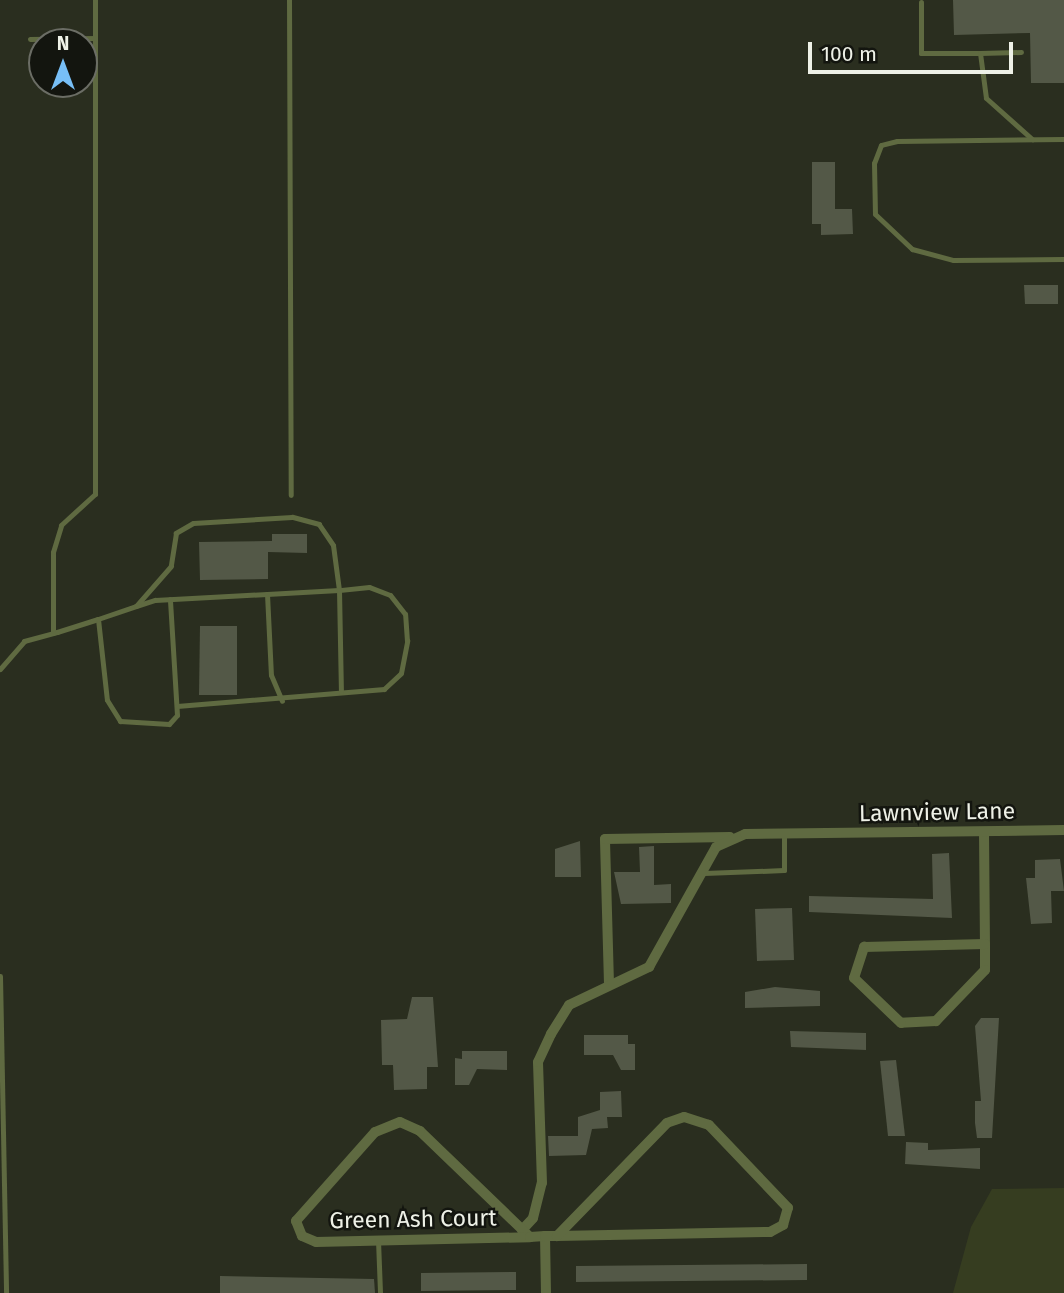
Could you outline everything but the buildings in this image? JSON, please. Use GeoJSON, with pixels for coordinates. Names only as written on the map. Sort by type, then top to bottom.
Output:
{"type":"FeatureCollection","features":[{"type":"Feature","properties":{"kind":"street","name":"Lawnview Lane"},"geometry":{"type":"LineString","coordinates":[[609,984],[606,839],[1064,830]]}},
{"type":"Feature","properties":{"kind":"street"},"geometry":{"type":"LineString","coordinates":[[984,832],[985,944],[985,970],[936,1021],[901,1023],[854,978],[864,947],[985,944]]}},
{"type":"Feature","properties":{"kind":"street"},"geometry":{"type":"LineString","coordinates":[[526,1233],[542,1183],[538,1062],[569,1005],[649,967],[704,873],[716,847],[736,836]]}},
{"type":"Feature","properties":{"kind":"street","name":"Green Ash Court"},"geometry":{"type":"LineString","coordinates":[[526,1233],[420,1131],[400,1122],[374,1132],[297,1217],[308,1240],[378,1240],[526,1233],[551,1236],[770,1232],[783,1225],[788,1208],[709,1125],[684,1118],[667,1123],[551,1236]]}},
{"type":"Feature","properties":{"kind":"street"},"geometry":{"type":"LineString","coordinates":[[546,1293],[551,1236]]}},
{"type":"Feature","properties":{"kind":"lane"},"geometry":{"type":"LineString","coordinates":[[95,0],[95,28]]}},
{"type":"Feature","properties":{"kind":"lane"},"geometry":{"type":"LineString","coordinates":[[289,0],[291,495]]}},
{"type":"Feature","properties":{"kind":"lane"},"geometry":{"type":"LineString","coordinates":[[921,2],[921,53],[1021,52]]}},
{"type":"Feature","properties":{"kind":"lane"},"geometry":{"type":"LineString","coordinates":[[980,53],[986,98],[1032,139]]}},
{"type":"Feature","properties":{"kind":"lane"},"geometry":{"type":"LineString","coordinates":[[52,633],[53,552],[61,525],[95,495],[95,98]]}},
{"type":"Feature","properties":{"kind":"lane"},"geometry":{"type":"LineString","coordinates":[[1064,139],[881,145],[875,214],[893,237],[930,258],[1064,259]]}},
{"type":"Feature","properties":{"kind":"lane"},"geometry":{"type":"LineString","coordinates":[[136,606],[171,565],[176,533],[192,523],[292,517],[319,524],[333,545],[338,590],[341,692]]}},
{"type":"Feature","properties":{"kind":"lane"},"geometry":{"type":"LineString","coordinates":[[0,669],[24,641],[170,598],[369,587],[390,595],[405,614],[407,641],[401,673],[384,689],[307,691],[282,701],[177,706]]}},
{"type":"Feature","properties":{"kind":"lane"},"geometry":{"type":"LineString","coordinates":[[267,594],[271,676],[282,701]]}},
{"type":"Feature","properties":{"kind":"lane"},"geometry":{"type":"LineString","coordinates":[[98,619],[107,700],[120,722],[169,724],[177,706],[170,598]]}},
{"type":"Feature","properties":{"kind":"lane"},"geometry":{"type":"LineString","coordinates":[[704,873],[784,870],[784,834]]}},
{"type":"Feature","properties":{"kind":"lane"},"geometry":{"type":"LineString","coordinates":[[0,976],[6,1293]]}},
{"type":"Feature","properties":{"kind":"lane"},"geometry":{"type":"LineString","coordinates":[[378,1240],[380,1293]]}},
{"type":"Feature","properties":{"kind":"green space"},"geometry":{"type":"Polygon","coordinates":[[[1064,1188],[1064,1293],[953,1293],[971,1227],[992,1189],[1064,1188]]]}}]}
